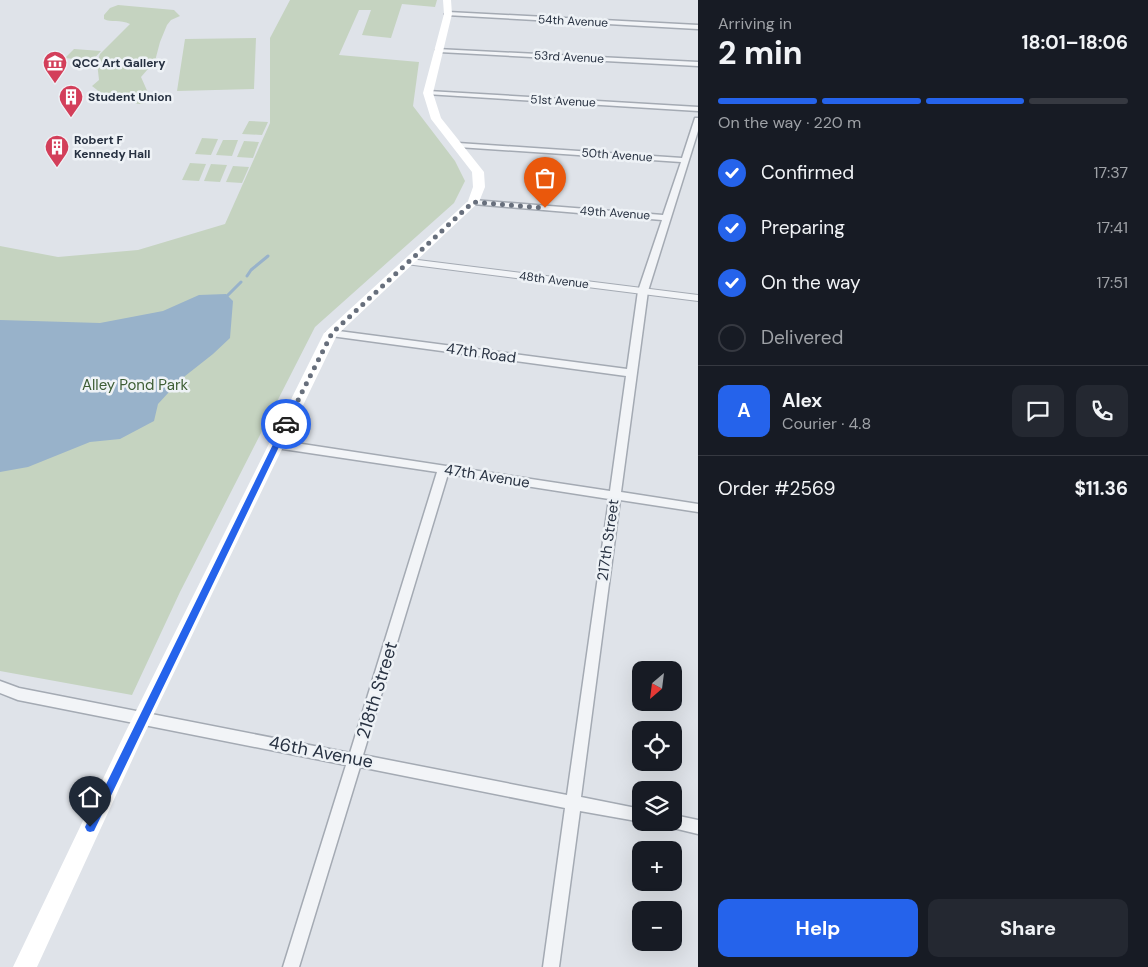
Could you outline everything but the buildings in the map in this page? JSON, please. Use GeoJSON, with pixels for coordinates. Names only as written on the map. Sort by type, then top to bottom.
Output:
{"type":"FeatureCollection","features":[{"type":"Feature","properties":{"kind":"main road"},"geometry":{"type":"LineString","coordinates":[[24,967],[142,717],[332,333],[473,202],[479,187],[478,172],[436,119],[428,93],[448,14],[447,0]]}},
{"type":"Feature","properties":{"kind":"street","name":"54th Avenue"},"geometry":{"type":"LineString","coordinates":[[448,14],[698,27]]}},
{"type":"Feature","properties":{"kind":"street","name":"53rd Avenue"},"geometry":{"type":"LineString","coordinates":[[439,50],[698,64]]}},
{"type":"Feature","properties":{"kind":"street","name":"51st Avenue"},"geometry":{"type":"LineString","coordinates":[[428,93],[698,109]]}},
{"type":"Feature","properties":{"kind":"street","name":"217th Street"},"geometry":{"type":"LineString","coordinates":[[551,967],[643,291],[698,120]]}},
{"type":"Feature","properties":{"kind":"street","name":"50th Avenue"},"geometry":{"type":"LineString","coordinates":[[458,145],[686,160]]}},
{"type":"Feature","properties":{"kind":"street","name":"49th Avenue"},"geometry":{"type":"LineString","coordinates":[[473,202],[666,218]]}},
{"type":"Feature","properties":{"kind":"street","name":"48th Avenue"},"geometry":{"type":"LineString","coordinates":[[410,262],[698,298]]}},
{"type":"Feature","properties":{"kind":"street","name":"47th Road"},"geometry":{"type":"LineString","coordinates":[[332,333],[631,373]]}},
{"type":"Feature","properties":{"kind":"street","name":"47th Avenue"},"geometry":{"type":"LineString","coordinates":[[276,444],[698,508]]}},
{"type":"Feature","properties":{"kind":"street","name":"218th Street"},"geometry":{"type":"LineString","coordinates":[[291,967],[444,470]]}},
{"type":"Feature","properties":{"kind":"street","name":"46th Avenue"},"geometry":{"type":"LineString","coordinates":[[0,687],[18,694],[355,758],[632,814]]}},
{"type":"Feature","properties":{"kind":"street"},"geometry":{"type":"LineString","coordinates":[[682,824],[698,827]]}},
{"type":"Feature","properties":{"kind":"green space","name":"Alley Pond Park"},"geometry":{"type":"Polygon","coordinates":[[[290,0],[437,0],[435,7],[402,4],[391,38],[362,35],[371,10],[359,10],[339,55],[419,62],[413,106],[455,161],[465,181],[454,203],[315,327],[180,592],[132,695],[0,671],[0,246],[58,257],[138,250],[225,224],[270,123],[270,38],[290,0]]]}},
{"type":"Feature","properties":{"kind":"green space"},"geometry":{"type":"Polygon","coordinates":[[[118,5],[174,10],[180,16],[171,20],[167,25],[155,61],[141,77],[149,95],[147,102],[137,104],[119,99],[100,101],[101,93],[92,86],[99,80],[97,62],[100,54],[130,24],[104,19],[104,15],[110,8],[118,5]]]}},
{"type":"Feature","properties":{"kind":"green space"},"geometry":{"type":"Polygon","coordinates":[[[256,38],[254,89],[177,91],[185,39],[256,38]]]}},
{"type":"Feature","properties":{"kind":"green space"},"geometry":{"type":"Polygon","coordinates":[[[74,49],[101,51],[92,61],[65,58],[74,49]]]}},
{"type":"Feature","properties":{"kind":"green space"},"geometry":{"type":"Polygon","coordinates":[[[249,121],[268,122],[262,135],[242,134],[249,121]]]}},
{"type":"Feature","properties":{"kind":"green space"},"geometry":{"type":"Polygon","coordinates":[[[202,138],[218,139],[211,155],[195,154],[202,138]]]}},
{"type":"Feature","properties":{"kind":"green space"},"geometry":{"type":"Polygon","coordinates":[[[223,140],[238,140],[232,156],[216,155],[223,140]]]}},
{"type":"Feature","properties":{"kind":"green space"},"geometry":{"type":"Polygon","coordinates":[[[244,141],[259,142],[253,158],[237,157],[244,141]]]}},
{"type":"Feature","properties":{"kind":"green space"},"geometry":{"type":"Polygon","coordinates":[[[190,163],[206,164],[199,181],[182,180],[190,163]]]}},
{"type":"Feature","properties":{"kind":"green space"},"geometry":{"type":"Polygon","coordinates":[[[211,164],[227,165],[220,182],[204,181],[211,164]]]}},
{"type":"Feature","properties":{"kind":"green space"},"geometry":{"type":"Polygon","coordinates":[[[233,166],[249,167],[242,183],[226,182],[233,166]]]}},
{"type":"Feature","properties":{"kind":"water"},"geometry":{"type":"Polygon","coordinates":[[[226,294],[233,301],[230,338],[180,380],[158,404],[154,421],[120,439],[90,442],[28,467],[0,472],[0,320],[100,323],[163,311],[199,295],[226,294]]]}},
{"type":"Feature","properties":{"kind":"waterway"},"geometry":{"type":"LineString","coordinates":[[247,276],[251,270],[268,256]]}},
{"type":"Feature","properties":{"kind":"waterway"},"geometry":{"type":"LineString","coordinates":[[227,296],[241,282]]}},
{"type":"Feature","properties":{"kind":"way so far"},"geometry":{"type":"LineString","coordinates":[[286,424],[332,333],[473,202],[545,208]]}},
{"type":"Feature","properties":{"kind":"place","name":"QCC Art Gallery"},"geometry":{"type":"Point","coordinates":[55,84]}},
{"type":"Feature","properties":{"kind":"place","name":"Student Union"},"geometry":{"type":"Point","coordinates":[71,118]}},
{"type":"Feature","properties":{"kind":"place","name":"Robert F Kennedy Hall"},"geometry":{"type":"Point","coordinates":[57,168]}},
{"type":"Feature","properties":{"kind":"route"},"geometry":{"type":"LineString","coordinates":[[90,827],[286,424]]}}]}
